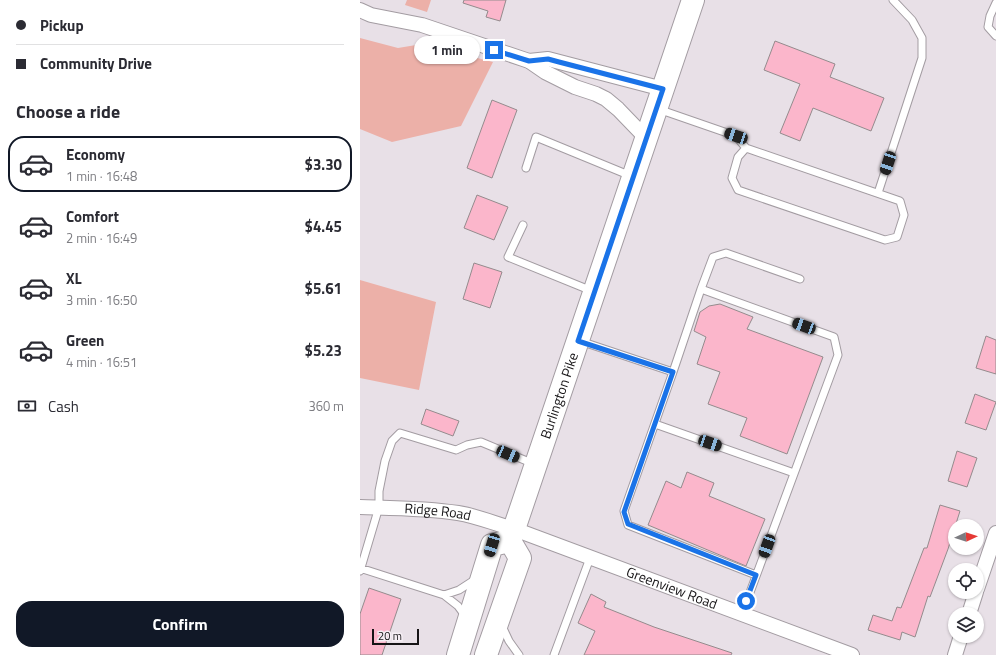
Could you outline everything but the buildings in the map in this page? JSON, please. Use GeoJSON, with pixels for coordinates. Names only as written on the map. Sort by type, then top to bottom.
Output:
{"type":"FeatureCollection","features":[{"type":"Feature","properties":{"kind":"main road","name":"Burlington Pike"},"geometry":{"type":"LineString","coordinates":[[512,535],[693,0]]}},
{"type":"Feature","properties":{"kind":"main road"},"geometry":{"type":"LineString","coordinates":[[458,655],[492,545],[512,535],[520,558],[486,655]]}},
{"type":"Feature","properties":{"kind":"street"},"geometry":{"type":"LineString","coordinates":[[360,10],[371,15],[422,25],[529,61],[545,72],[575,87],[606,99],[618,109],[646,138]]}},
{"type":"Feature","properties":{"kind":"street"},"geometry":{"type":"LineString","coordinates":[[529,61],[548,59],[660,99]]}},
{"type":"Feature","properties":{"kind":"street","name":"Ridge Road"},"geometry":{"type":"LineString","coordinates":[[360,507],[459,513],[512,535]]}},
{"type":"Feature","properties":{"kind":"street"},"geometry":{"type":"LineString","coordinates":[[984,570],[996,533]]}},
{"type":"Feature","properties":{"kind":"street","name":"Greenview Road"},"geometry":{"type":"LineString","coordinates":[[512,535],[590,558],[852,655]]}},
{"type":"Feature","properties":{"kind":"street"},"geometry":{"type":"LineString","coordinates":[[955,655],[959,643]]}},
{"type":"Feature","properties":{"kind":"lane"},"geometry":{"type":"LineString","coordinates":[[878,193],[922,58],[922,38],[912,20],[893,0]]}},
{"type":"Feature","properties":{"kind":"lane"},"geometry":{"type":"LineString","coordinates":[[996,3],[990,16],[988,27],[996,36]]}},
{"type":"Feature","properties":{"kind":"lane"},"geometry":{"type":"LineString","coordinates":[[660,99],[736,136],[746,148],[900,201],[904,215],[897,237],[885,240],[738,190],[732,178],[738,157],[746,148]]}},
{"type":"Feature","properties":{"kind":"lane"},"geometry":{"type":"LineString","coordinates":[[526,168],[536,137],[633,177]]}},
{"type":"Feature","properties":{"kind":"lane"},"geometry":{"type":"LineString","coordinates":[[524,225],[508,257],[594,292]]}},
{"type":"Feature","properties":{"kind":"lane"},"geometry":{"type":"LineString","coordinates":[[756,575],[628,524],[624,512],[713,257],[726,253],[800,279]]}},
{"type":"Feature","properties":{"kind":"lane"},"geometry":{"type":"LineString","coordinates":[[702,289],[834,337],[838,355],[742,614]]}},
{"type":"Feature","properties":{"kind":"lane"},"geometry":{"type":"LineString","coordinates":[[578,341],[673,372]]}},
{"type":"Feature","properties":{"kind":"lane"},"geometry":{"type":"LineString","coordinates":[[655,424],[794,473]]}},
{"type":"Feature","properties":{"kind":"lane"},"geometry":{"type":"LineString","coordinates":[[469,620],[458,606],[444,595],[360,569],[379,508],[379,491],[385,461],[392,440],[400,433],[456,450],[467,445],[481,442],[536,465]]}},
{"type":"Feature","properties":{"kind":"lane"},"geometry":{"type":"LineString","coordinates":[[554,655],[590,558]]}},
{"type":"Feature","properties":{"kind":"lane"},"geometry":{"type":"LineString","coordinates":[[444,595],[470,584],[483,574]]}},
{"type":"Feature","properties":{"kind":"lane"},"geometry":{"type":"LineString","coordinates":[[499,619],[509,640],[519,655]]}},
{"type":"Feature","properties":{"kind":"shaded area"},"geometry":{"type":"Polygon","coordinates":[[[407,0],[431,0],[427,12],[405,5],[407,0]]]}},
{"type":"Feature","properties":{"kind":"shaded area"},"geometry":{"type":"Polygon","coordinates":[[[360,38],[398,48],[422,44],[493,62],[461,126],[392,142],[360,129],[360,38]]]}},
{"type":"Feature","properties":{"kind":"shaded area"},"geometry":{"type":"Polygon","coordinates":[[[360,280],[436,302],[419,390],[360,378],[360,280]]]}},
{"type":"Feature","properties":{"kind":"route"},"geometry":{"type":"LineString","coordinates":[[494,50],[529,61],[548,59],[663,89],[578,341],[673,372],[624,512],[628,524],[756,575],[746,601]]}}]}
